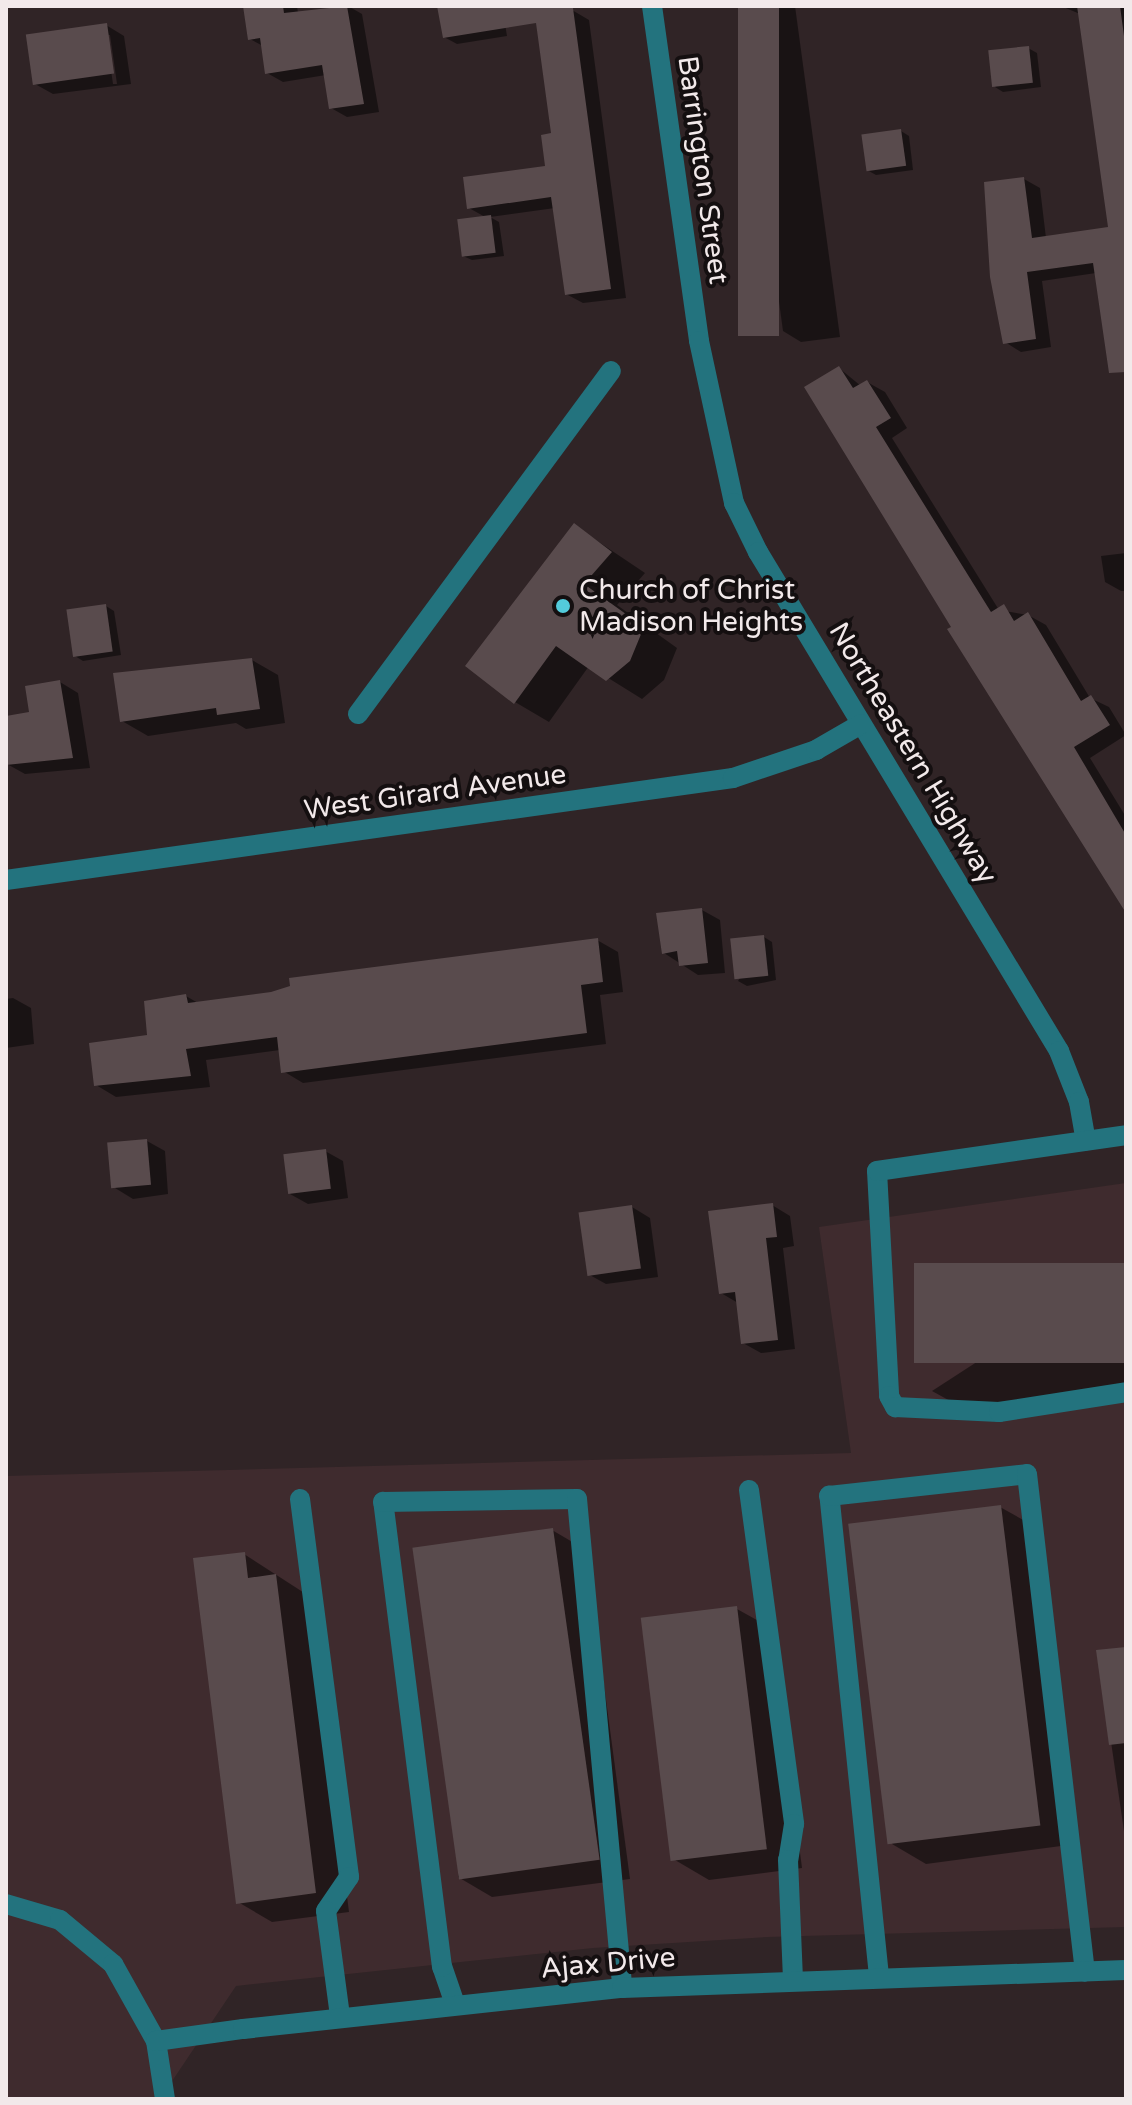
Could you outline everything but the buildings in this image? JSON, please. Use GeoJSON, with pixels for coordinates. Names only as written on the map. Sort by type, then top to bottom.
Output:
{"type":"FeatureCollection","features":[{"type":"Feature","properties":{"kind":"street","name":"Barrington Street"},"geometry":{"type":"LineString","coordinates":[[652,6],[699,341]]}},
{"type":"Feature","properties":{"kind":"street","name":"Northeastern Highway"},"geometry":{"type":"LineString","coordinates":[[699,341],[734,503],[758,552],[1059,1051],[1079,1102],[1086,1140]]}},
{"type":"Feature","properties":{"kind":"street"},"geometry":{"type":"LineString","coordinates":[[358,714],[611,371]]}},
{"type":"Feature","properties":{"kind":"street","name":"West Girard Avenue"},"geometry":{"type":"LineString","coordinates":[[6,880],[733,778],[816,750],[861,724]]}},
{"type":"Feature","properties":{"kind":"street"},"geometry":{"type":"LineString","coordinates":[[1126,1135],[877,1171],[889,1396],[895,1407],[999,1412],[1126,1392]]}},
{"type":"Feature","properties":{"kind":"street"},"geometry":{"type":"LineString","coordinates":[[879,1976],[829,1496],[1027,1474],[1085,1972]]}},
{"type":"Feature","properties":{"kind":"street"},"geometry":{"type":"LineString","coordinates":[[749,1490],[794,1824],[788,1860],[793,1978]]}},
{"type":"Feature","properties":{"kind":"street"},"geometry":{"type":"LineString","coordinates":[[300,1499],[349,1877],[326,1911],[340,2016]]}},
{"type":"Feature","properties":{"kind":"street"},"geometry":{"type":"LineString","coordinates":[[455,2004],[442,1967],[383,1502],[577,1499],[622,1988]]}},
{"type":"Feature","properties":{"kind":"street"},"geometry":{"type":"LineString","coordinates":[[6,1904],[60,1920],[113,1964],[156,2041],[160,2095]]}},
{"type":"Feature","properties":{"kind":"street","name":"Ajax Drive"},"geometry":{"type":"LineString","coordinates":[[156,2041],[340,2016],[622,1988],[793,1978],[1126,1970]]}},
{"type":"Feature","properties":{"kind":"shaded area"},"geometry":{"type":"Polygon","coordinates":[[[1126,1183],[1126,1927],[767,1937],[593,1948],[236,1986],[160,2099],[6,2099],[6,1476],[851,1453],[819,1227],[1126,1183]]]}},
{"type":"Feature","properties":{"kind":"place","name":"Church of Christ Madison Heights"},"geometry":{"type":"Point","coordinates":[563,606]}}]}
